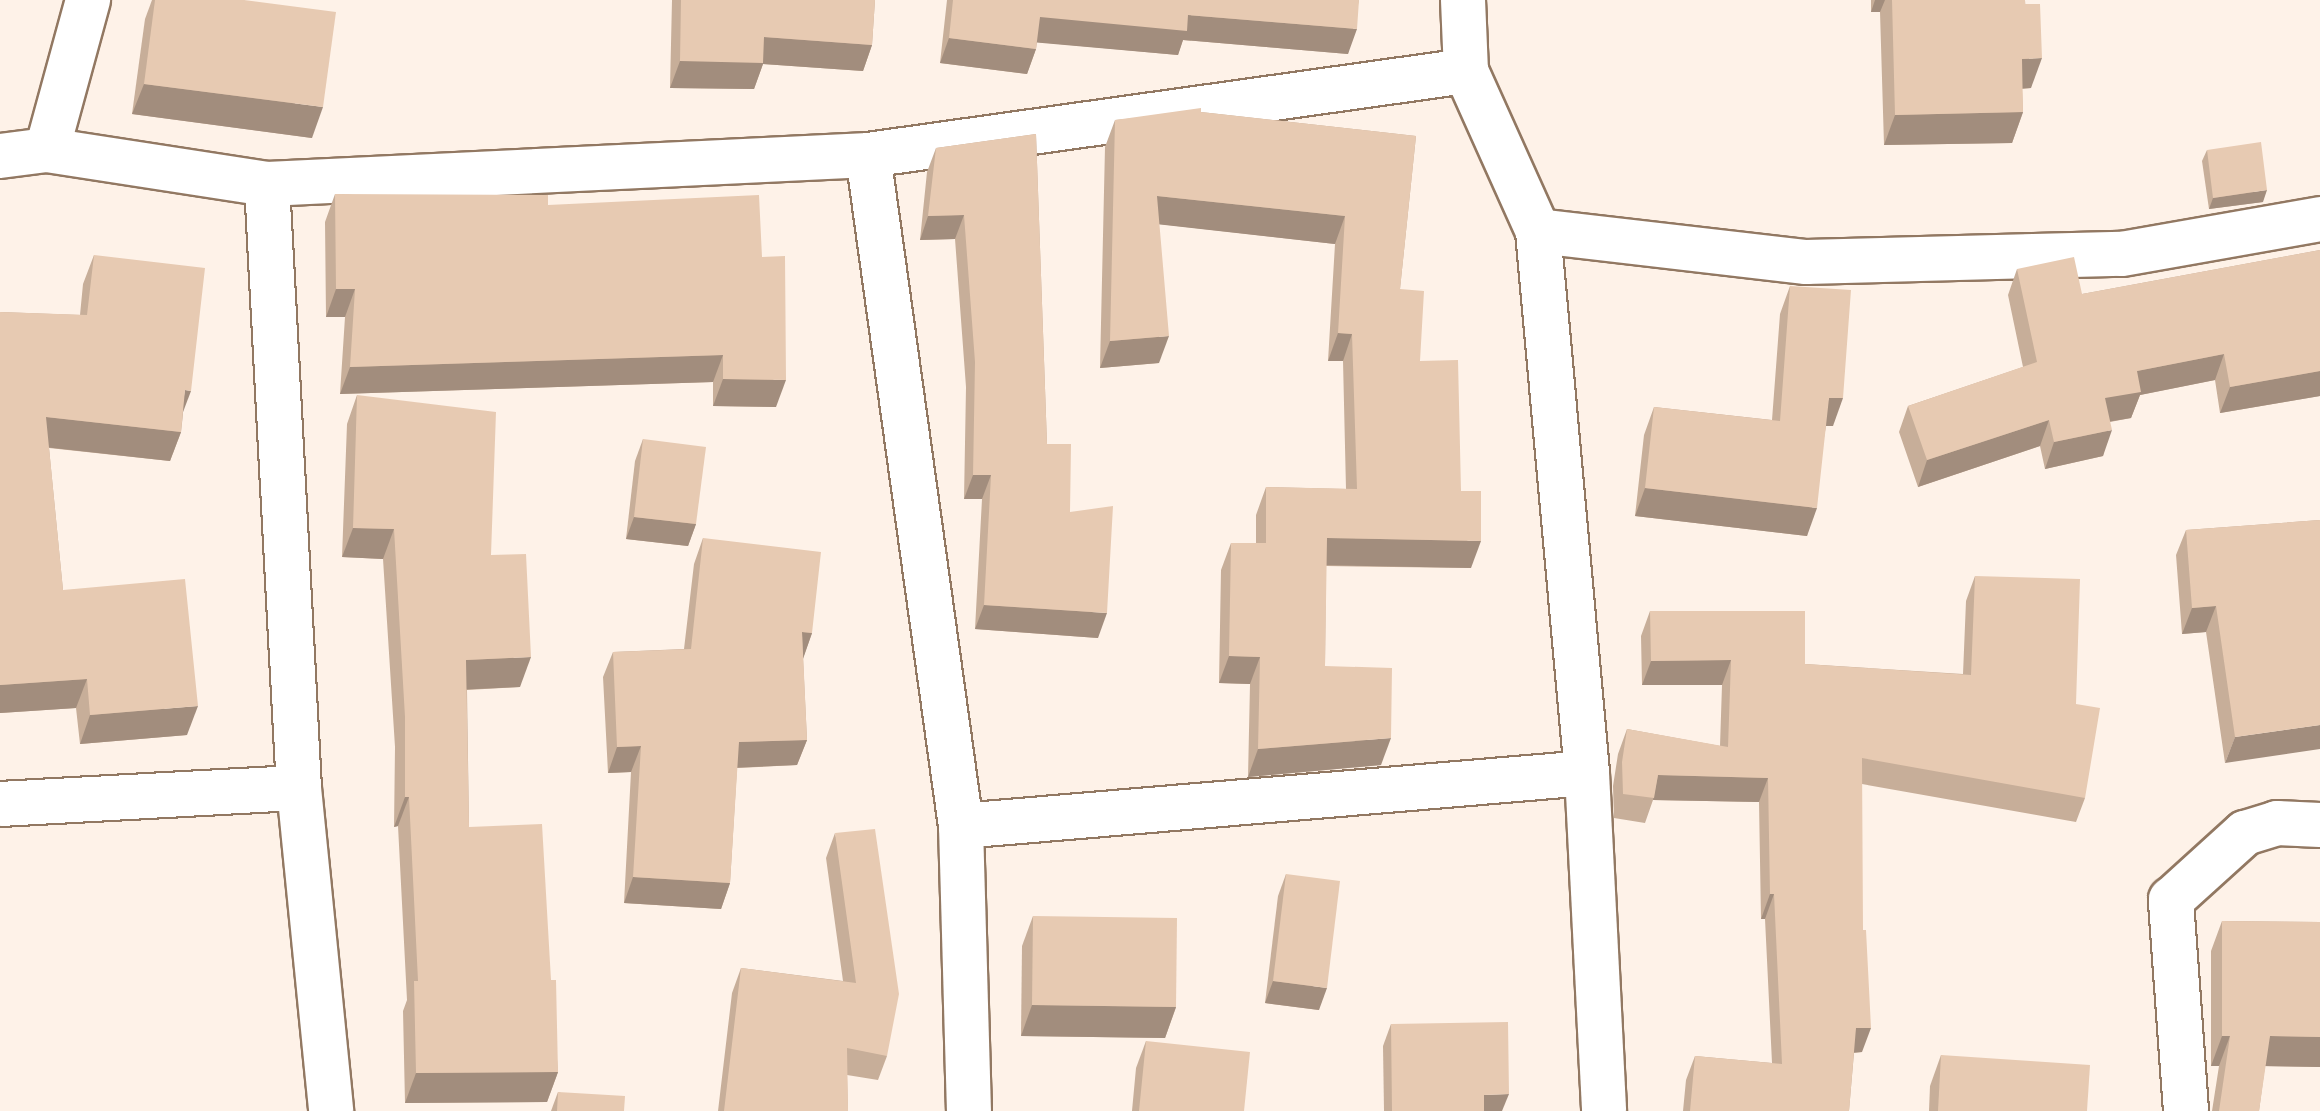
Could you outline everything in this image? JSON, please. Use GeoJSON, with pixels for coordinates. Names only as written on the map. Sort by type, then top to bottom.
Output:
{"type":"FeatureCollection","features":[{"type":"Feature","properties":{"kind":"street"},"geometry":{"type":"LineString","coordinates":[[47,150],[88,0]]}},
{"type":"Feature","properties":{"kind":"street"},"geometry":{"type":"LineString","coordinates":[[1463,0],[1466,71],[1538,231],[1587,773],[1604,1111]]}},
{"type":"Feature","properties":{"kind":"street"},"geometry":{"type":"LineString","coordinates":[[0,156],[47,150],[267,184],[868,155],[1466,71]]}},
{"type":"Feature","properties":{"kind":"street"},"geometry":{"type":"LineString","coordinates":[[868,155],[961,826],[969,1111]]}},
{"type":"Feature","properties":{"kind":"street"},"geometry":{"type":"LineString","coordinates":[[267,184],[299,788],[331,1111]]}},
{"type":"Feature","properties":{"kind":"street"},"geometry":{"type":"LineString","coordinates":[[1538,231],[1806,262],[2122,254],[2320,219]]}},
{"type":"Feature","properties":{"kind":"street"},"geometry":{"type":"LineString","coordinates":[[961,826],[1587,773]]}},
{"type":"Feature","properties":{"kind":"street"},"geometry":{"type":"LineString","coordinates":[[0,804],[299,788]]}},
{"type":"Feature","properties":{"kind":"street"},"geometry":{"type":"LineString","coordinates":[[2186,1111],[2171,900],[2245,833],[2277,823],[2320,825]]}},
{"type":"Feature","properties":{"kind":"building"},"geometry":{"type":"Polygon","coordinates":[[[155,0],[244,0],[336,12],[323,107],[144,84],[155,0]]]}},
{"type":"Feature","properties":{"kind":"building"},"geometry":{"type":"Polygon","coordinates":[[[681,0],[875,0],[872,45],[764,37],[763,63],[680,61],[681,0]]]}},
{"type":"Feature","properties":{"kind":"building"},"geometry":{"type":"Polygon","coordinates":[[[953,0],[1359,0],[1357,29],[1188,15],[1187,31],[1040,17],[1036,49],[949,38],[953,0]]]}},
{"type":"Feature","properties":{"kind":"building"},"geometry":{"type":"Polygon","coordinates":[[[1892,0],[2025,0],[2025,4],[2040,4],[2042,58],[2022,59],[2023,112],[1895,115],[1892,0]]]}},
{"type":"Feature","properties":{"kind":"building"},"geometry":{"type":"Polygon","coordinates":[[[1201,108],[1201,112],[1416,136],[1400,289],[1424,291],[1420,361],[1458,360],[1461,491],[1481,491],[1481,541],[1327,538],[1325,666],[1392,668],[1391,738],[1258,749],[1260,657],[1229,656],[1231,543],[1266,543],[1266,487],[1357,489],[1352,334],[1338,333],[1345,216],[1157,196],[1169,336],[1110,341],[1115,120],[1201,108]]]}},
{"type":"Feature","properties":{"kind":"building"},"geometry":{"type":"Polygon","coordinates":[[[1036,134],[1047,444],[1071,444],[1070,512],[1113,506],[1107,613],[984,605],[991,475],[973,475],[975,362],[964,215],[928,216],[936,148],[1036,134]]]}},
{"type":"Feature","properties":{"kind":"building"},"geometry":{"type":"Polygon","coordinates":[[[2261,142],[2267,190],[2213,198],[2207,150],[2261,142]]]}},
{"type":"Feature","properties":{"kind":"building"},"geometry":{"type":"Polygon","coordinates":[[[335,194],[548,195],[548,205],[759,195],[762,257],[785,256],[786,380],[723,379],[723,355],[350,367],[355,289],[336,289],[335,194]]]}},
{"type":"Feature","properties":{"kind":"building"},"geometry":{"type":"Polygon","coordinates":[[[2320,250],[2320,371],[2230,387],[2224,354],[2137,371],[2141,392],[2105,398],[2112,430],[2054,442],[2049,420],[1927,460],[1908,406],[2037,362],[2017,269],[2074,257],[2082,294],[2320,250]]]}},
{"type":"Feature","properties":{"kind":"building"},"geometry":{"type":"Polygon","coordinates":[[[94,255],[205,268],[191,391],[185,390],[181,432],[46,417],[63,590],[185,579],[198,706],[90,715],[87,679],[0,685],[0,312],[87,315],[94,255]]]}},
{"type":"Feature","properties":{"kind":"building"},"geometry":{"type":"Polygon","coordinates":[[[1790,286],[1851,290],[1843,398],[1829,398],[1817,508],[1645,488],[1654,407],[1780,421],[1790,286]]]}},
{"type":"Feature","properties":{"kind":"building"},"geometry":{"type":"Polygon","coordinates":[[[357,395],[496,412],[491,555],[526,554],[531,657],[466,660],[469,827],[542,824],[551,980],[556,980],[558,1072],[416,1073],[414,981],[418,981],[409,797],[405,797],[405,717],[394,529],[353,528],[357,395]]]}},
{"type":"Feature","properties":{"kind":"building"},"geometry":{"type":"Polygon","coordinates":[[[643,439],[706,447],[696,524],[634,517],[643,439]]]}},
{"type":"Feature","properties":{"kind":"building"},"geometry":{"type":"Polygon","coordinates":[[[2320,520],[2320,725],[2235,737],[2216,606],[2192,608],[2186,530],[2320,520]]]}},
{"type":"Feature","properties":{"kind":"building"},"geometry":{"type":"Polygon","coordinates":[[[703,538],[821,552],[812,633],[802,632],[807,740],[739,742],[730,883],[633,877],[641,746],[617,747],[613,652],[691,649],[703,538]]]}},
{"type":"Feature","properties":{"kind":"building"},"geometry":{"type":"Polygon","coordinates":[[[1975,576],[2080,579],[2076,704],[2100,708],[2085,798],[1862,758],[1863,930],[1866,930],[1871,1028],[1856,1028],[1849,1111],[1690,1111],[1695,1056],[1782,1064],[1774,894],[1770,894],[1768,778],[1658,775],[1654,798],[1623,794],[1622,762],[1627,729],[1728,747],[1731,660],[1651,661],[1650,611],[1805,611],[1805,664],[1971,675],[1975,576]]]}},
{"type":"Feature","properties":{"kind":"building"},"geometry":{"type":"Polygon","coordinates":[[[875,829],[899,994],[887,1056],[847,1048],[848,1111],[724,1111],[741,968],[856,983],[835,833],[875,829]]]}},
{"type":"Feature","properties":{"kind":"building"},"geometry":{"type":"Polygon","coordinates":[[[1286,874],[1340,881],[1327,988],[1273,981],[1286,874]]]}},
{"type":"Feature","properties":{"kind":"building"},"geometry":{"type":"Polygon","coordinates":[[[1033,916],[1177,918],[1176,1007],[1032,1005],[1033,916]]]}},
{"type":"Feature","properties":{"kind":"building"},"geometry":{"type":"Polygon","coordinates":[[[2222,921],[2320,922],[2320,1037],[2270,1036],[2259,1111],[2219,1111],[2230,1036],[2222,1036],[2222,921]]]}},
{"type":"Feature","properties":{"kind":"building"},"geometry":{"type":"Polygon","coordinates":[[[1508,1022],[1509,1094],[1484,1095],[1484,1111],[1392,1111],[1391,1024],[1508,1022]]]}},
{"type":"Feature","properties":{"kind":"building"},"geometry":{"type":"Polygon","coordinates":[[[1146,1041],[1250,1052],[1244,1111],[1139,1111],[1146,1041]]]}},
{"type":"Feature","properties":{"kind":"building"},"geometry":{"type":"Polygon","coordinates":[[[1941,1055],[2090,1065],[2087,1111],[1938,1111],[1941,1055]]]}},
{"type":"Feature","properties":{"kind":"building"},"geometry":{"type":"Polygon","coordinates":[[[558,1092],[625,1096],[624,1111],[557,1111],[558,1092]]]}}]}
